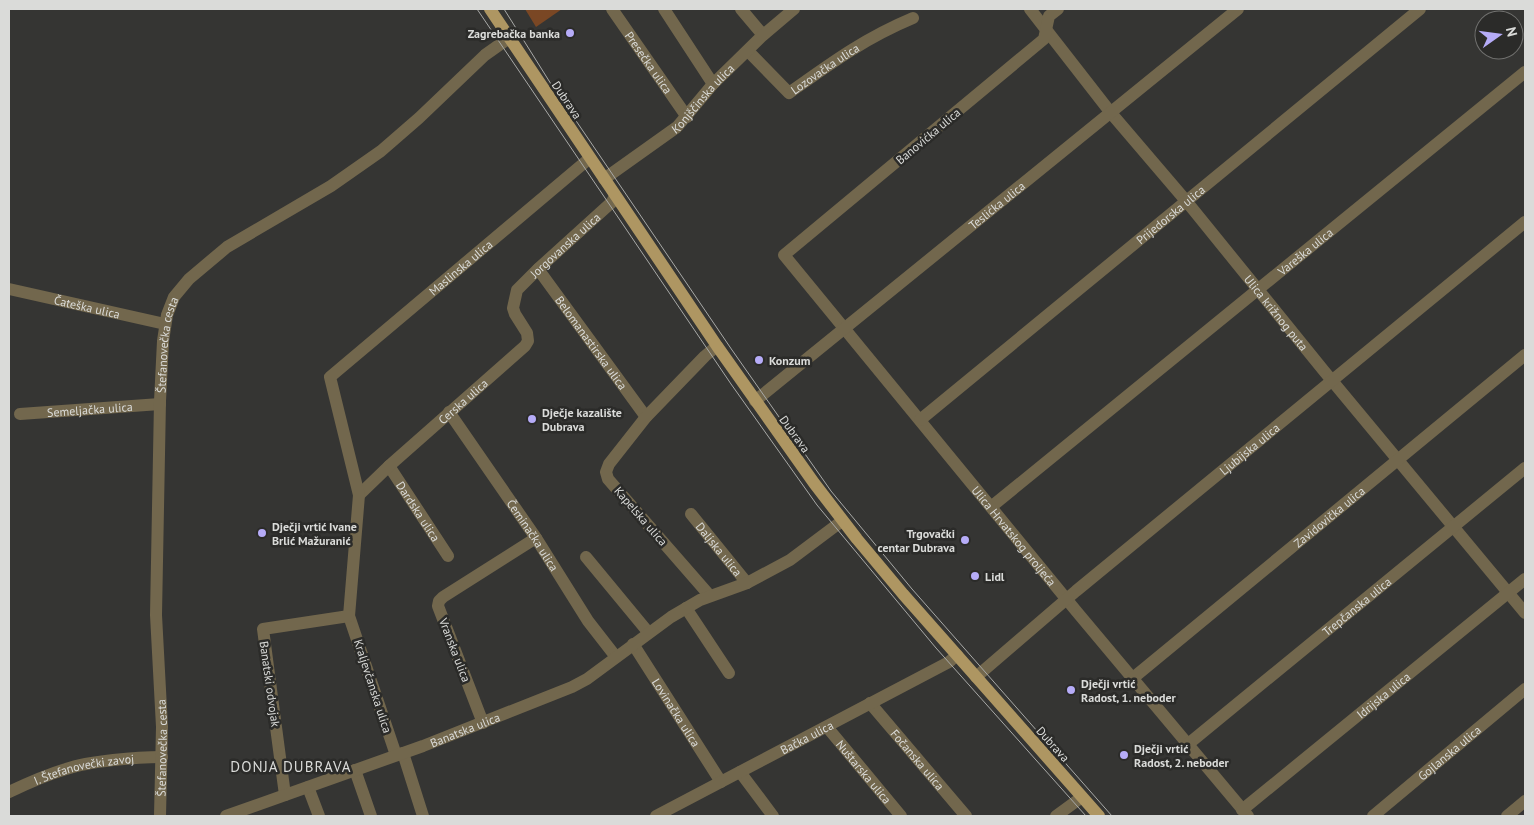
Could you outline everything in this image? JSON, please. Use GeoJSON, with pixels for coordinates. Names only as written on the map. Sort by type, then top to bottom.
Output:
{"type":"FeatureCollection","features":[{"type":"Feature","properties":{"kind":"main road","name":"Dubrava"},"geometry":{"type":"LineString","coordinates":[[490,9],[717,346],[842,520],[957,656],[1099,816]]}},
{"type":"Feature","properties":{"kind":"street","name":"Presečka ulica"},"geometry":{"type":"LineString","coordinates":[[612,9],[687,117]]}},
{"type":"Feature","properties":{"kind":"street"},"geometry":{"type":"LineString","coordinates":[[664,9],[713,84]]}},
{"type":"Feature","properties":{"kind":"street"},"geometry":{"type":"LineString","coordinates":[[741,9],[763,35]]}},
{"type":"Feature","properties":{"kind":"street","name":"Konjščinska ulica"},"geometry":{"type":"LineString","coordinates":[[604,179],[677,126],[687,117],[713,84],[763,35],[794,9]]}},
{"type":"Feature","properties":{"kind":"street","name":"Ulica križnog puta"},"geometry":{"type":"LineString","coordinates":[[1030,9],[1047,28],[1111,113],[1187,202],[1258,291],[1525,614]]}},
{"type":"Feature","properties":{"kind":"street","name":"Banovićka ulica"},"geometry":{"type":"LineString","coordinates":[[784,255],[1044,40],[1049,16],[1058,9]]}},
{"type":"Feature","properties":{"kind":"street","name":"Teslićka ulica"},"geometry":{"type":"LineString","coordinates":[[755,401],[1238,9]]}},
{"type":"Feature","properties":{"kind":"street","name":"Prijedorska ulica"},"geometry":{"type":"LineString","coordinates":[[920,420],[1420,9]]}},
{"type":"Feature","properties":{"kind":"street","name":"Lozovačka ulica"},"geometry":{"type":"LineString","coordinates":[[748,51],[789,93],[836,58],[863,42],[913,18]]}},
{"type":"Feature","properties":{"kind":"street","name":"Štefanovečka cesta"},"geometry":{"type":"LineString","coordinates":[[160,816],[162,757],[161,687],[156,615],[160,404],[165,324],[174,297],[180,288],[201,268],[227,247],[331,186],[381,151],[485,56],[509,38]]}},
{"type":"Feature","properties":{"kind":"street","name":"Vareška ulica"},"geometry":{"type":"LineString","coordinates":[[991,507],[1525,72]]}},
{"type":"Feature","properties":{"kind":"street","name":"Maslinska ulica"},"geometry":{"type":"LineString","coordinates":[[359,496],[330,376],[590,158]]}},
{"type":"Feature","properties":{"kind":"street","name":"Jorgovanska ulica"},"geometry":{"type":"LineString","coordinates":[[515,295],[520,285],[612,202],[615,196]]}},
{"type":"Feature","properties":{"kind":"street","name":"Ljubijska ulica"},"geometry":{"type":"LineString","coordinates":[[976,677],[1525,222]]}},
{"type":"Feature","properties":{"kind":"street","name":"Ulica Hrvatskog proljeća"},"geometry":{"type":"LineString","coordinates":[[784,255],[1067,600],[1245,813]]}},
{"type":"Feature","properties":{"kind":"street","name":"Belomanastirska ulica"},"geometry":{"type":"LineString","coordinates":[[538,269],[646,417]]}},
{"type":"Feature","properties":{"kind":"street","name":"Čateška ulica"},"geometry":{"type":"LineString","coordinates":[[9,289],[165,324]]}},
{"type":"Feature","properties":{"kind":"street","name":"Cerska ulica"},"geometry":{"type":"LineString","coordinates":[[359,496],[389,466],[525,346],[528,337],[525,328],[515,314],[515,295]]}},
{"type":"Feature","properties":{"kind":"street","name":"Kapelska ulica"},"geometry":{"type":"LineString","coordinates":[[710,596],[608,479],[606,472],[609,464],[646,417],[717,346]]}},
{"type":"Feature","properties":{"kind":"street","name":"Zavidovička ulica"},"geometry":{"type":"LineString","coordinates":[[1134,678],[1525,355]]}},
{"type":"Feature","properties":{"kind":"street","name":"Semeljačka ulica"},"geometry":{"type":"LineString","coordinates":[[20,414],[160,404]]}},
{"type":"Feature","properties":{"kind":"street","name":"Čeminačka ulica"},"geometry":{"type":"LineString","coordinates":[[450,412],[536,538],[588,621],[616,657]]}},
{"type":"Feature","properties":{"kind":"street","name":"Dardska ulica"},"geometry":{"type":"LineString","coordinates":[[389,466],[448,556]]}},
{"type":"Feature","properties":{"kind":"street","name":"Trepčanska ulica"},"geometry":{"type":"LineString","coordinates":[[1187,745],[1525,468]]}},
{"type":"Feature","properties":{"kind":"street"},"geometry":{"type":"LineString","coordinates":[[349,616],[359,496]]}},
{"type":"Feature","properties":{"kind":"street","name":"Daljska ulica"},"geometry":{"type":"LineString","coordinates":[[691,514],[747,583]]}},
{"type":"Feature","properties":{"kind":"street","name":"Banatska ulica"},"geometry":{"type":"LineString","coordinates":[[226,816],[483,723],[572,687],[586,679],[648,632],[686,608],[710,596],[747,583],[790,560],[842,520]]}},
{"type":"Feature","properties":{"kind":"street","name":"Vranska ulica"},"geometry":{"type":"LineString","coordinates":[[483,723],[438,606],[439,601],[536,538]]}},
{"type":"Feature","properties":{"kind":"street"},"geometry":{"type":"LineString","coordinates":[[586,557],[648,632]]}},
{"type":"Feature","properties":{"kind":"street","name":"Idrijska ulica"},"geometry":{"type":"LineString","coordinates":[[1245,813],[1525,579]]}},
{"type":"Feature","properties":{"kind":"street"},"geometry":{"type":"LineString","coordinates":[[686,608],[729,673]]}},
{"type":"Feature","properties":{"kind":"street","name":"Kraljevčanska ulica"},"geometry":{"type":"LineString","coordinates":[[349,616],[423,816]]}},
{"type":"Feature","properties":{"kind":"street","name":"Banatski odvojak"},"geometry":{"type":"LineString","coordinates":[[285,795],[263,629],[349,616]]}},
{"type":"Feature","properties":{"kind":"street","name":"Lovinačka ulica"},"geometry":{"type":"LineString","coordinates":[[633,644],[721,782]]}},
{"type":"Feature","properties":{"kind":"street","name":"Bačka ulica"},"geometry":{"type":"LineString","coordinates":[[656,816],[673,812],[721,782],[949,662],[957,656]]}},
{"type":"Feature","properties":{"kind":"street","name":"Gojlanska ulica"},"geometry":{"type":"LineString","coordinates":[[1373,816],[1525,689]]}},
{"type":"Feature","properties":{"kind":"street","name":"Fočanska ulica"},"geometry":{"type":"LineString","coordinates":[[870,703],[966,816]]}},
{"type":"Feature","properties":{"kind":"street","name":"Nuštarska ulica"},"geometry":{"type":"LineString","coordinates":[[827,727],[901,816]]}},
{"type":"Feature","properties":{"kind":"street","name":"I. Štefanovečki zavoj"},"geometry":{"type":"LineString","coordinates":[[9,792],[41,777],[68,768],[162,757]]}},
{"type":"Feature","properties":{"kind":"street"},"geometry":{"type":"LineString","coordinates":[[355,770],[371,816]]}},
{"type":"Feature","properties":{"kind":"street"},"geometry":{"type":"LineString","coordinates":[[740,772],[773,816]]}},
{"type":"Feature","properties":{"kind":"street"},"geometry":{"type":"LineString","coordinates":[[308,787],[319,816]]}},
{"type":"Feature","properties":{"kind":"street"},"geometry":{"type":"LineString","coordinates":[[1056,816],[1082,798]]}},
{"type":"Feature","properties":{"kind":"street"},"geometry":{"type":"LineString","coordinates":[[1507,816],[1525,801]]}},
{"type":"Feature","properties":{"kind":"shaded area"},"geometry":{"type":"Polygon","coordinates":[[[525,9],[562,9],[536,27],[525,9]]]}},
{"type":"Feature","properties":{"kind":"tram line"},"geometry":{"type":"LineString","coordinates":[[477,9],[731,384],[817,505],[936,648],[1086,816]]}},
{"type":"Feature","properties":{"kind":"tram line"},"geometry":{"type":"LineString","coordinates":[[504,9],[551,84],[732,350],[831,491],[912,589],[1112,816]]}},
{"type":"Feature","properties":{"kind":"place","name":"Zagrebačka banka"},"geometry":{"type":"Point","coordinates":[570,33]}},
{"type":"Feature","properties":{"kind":"place","name":"Konzum"},"geometry":{"type":"Point","coordinates":[759,360]}},
{"type":"Feature","properties":{"kind":"place","name":"Dječje kazalište Dubrava"},"geometry":{"type":"Point","coordinates":[532,419]}},
{"type":"Feature","properties":{"kind":"place","name":"Dječji vrtić Ivane Brlić Mažuranić"},"geometry":{"type":"Point","coordinates":[262,533]}},
{"type":"Feature","properties":{"kind":"place","name":"Trgovački centar Dubrava"},"geometry":{"type":"Point","coordinates":[965,540]}},
{"type":"Feature","properties":{"kind":"place","name":"Lidl"},"geometry":{"type":"Point","coordinates":[975,576]}},
{"type":"Feature","properties":{"kind":"place","name":"Dječji vrtić Radost, 1. neboder"},"geometry":{"type":"Point","coordinates":[1071,690]}},
{"type":"Feature","properties":{"kind":"place","name":"Dječji vrtić Radost, 2. neboder"},"geometry":{"type":"Point","coordinates":[1124,755]}},
{"type":"Feature","properties":{"kind":"district","name":"DONJA DUBRAVA"},"geometry":{"type":"Point","coordinates":[291,766]}}]}
